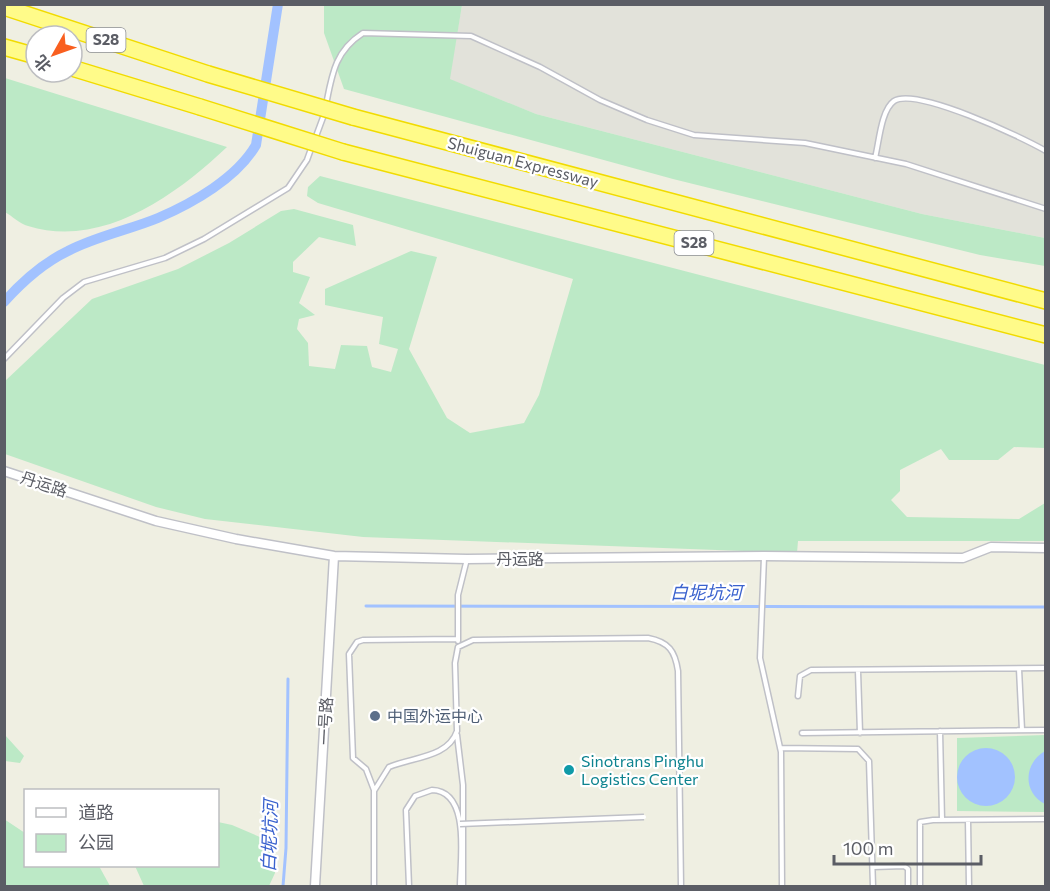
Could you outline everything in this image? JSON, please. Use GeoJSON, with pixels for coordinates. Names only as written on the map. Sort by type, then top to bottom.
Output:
{"type":"FeatureCollection","features":[{"type":"Feature","properties":{"kind":"highway","name":"Shuiguan Expressway"},"geometry":{"type":"LineString","coordinates":[[4,7],[208,74],[353,117],[1046,301]]}},
{"type":"Feature","properties":{"kind":"highway"},"geometry":{"type":"LineString","coordinates":[[4,46],[24,52]]}},
{"type":"Feature","properties":{"kind":"highway","name":"S28"},"geometry":{"type":"LineString","coordinates":[[84,72],[343,152],[1046,335]]}},
{"type":"Feature","properties":{"kind":"street","name":"丹运路"},"geometry":{"type":"LineString","coordinates":[[4,471],[156,521],[236,539],[334,556],[467,559],[764,556],[963,558],[991,547],[1046,548]]}},
{"type":"Feature","properties":{"kind":"street","name":"一号路"},"geometry":{"type":"LineString","coordinates":[[315,886],[334,556]]}},
{"type":"Feature","properties":{"kind":"lane"},"geometry":{"type":"LineString","coordinates":[[4,359],[78,285],[165,258],[204,239],[288,188],[307,160],[325,113],[333,68],[339,55],[350,42],[363,33],[471,36],[540,67],[600,100],[647,120],[694,135],[805,143],[906,164],[1046,209]]}},
{"type":"Feature","properties":{"kind":"lane"},"geometry":{"type":"LineString","coordinates":[[875,158],[886,113],[892,103],[904,96],[936,103],[1030,142],[1046,151]]}},
{"type":"Feature","properties":{"kind":"lane"},"geometry":{"type":"LineString","coordinates":[[764,556],[764,610],[760,658],[780,748],[782,886]]}},
{"type":"Feature","properties":{"kind":"lane"},"geometry":{"type":"LineString","coordinates":[[462,886],[463,785],[457,731],[455,663],[458,647],[458,595],[467,559]]}},
{"type":"Feature","properties":{"kind":"lane"},"geometry":{"type":"LineString","coordinates":[[458,647],[473,640],[648,638],[663,640],[670,647],[676,656],[678,671],[681,886]]}},
{"type":"Feature","properties":{"kind":"lane"},"geometry":{"type":"LineString","coordinates":[[374,886],[374,791],[366,769],[353,758],[349,654],[351,648],[357,642],[374,639],[458,639]]}},
{"type":"Feature","properties":{"kind":"lane"},"geometry":{"type":"LineString","coordinates":[[798,696],[798,681],[804,672],[1046,668]]}},
{"type":"Feature","properties":{"kind":"lane"},"geometry":{"type":"LineString","coordinates":[[1019,669],[1022,730]]}},
{"type":"Feature","properties":{"kind":"lane"},"geometry":{"type":"LineString","coordinates":[[858,671],[860,733]]}},
{"type":"Feature","properties":{"kind":"lane"},"geometry":{"type":"LineString","coordinates":[[802,733],[1046,730]]}},
{"type":"Feature","properties":{"kind":"lane"},"geometry":{"type":"LineString","coordinates":[[374,791],[389,767],[443,750],[454,739],[457,731]]}},
{"type":"Feature","properties":{"kind":"lane"},"geometry":{"type":"LineString","coordinates":[[940,731],[942,820]]}},
{"type":"Feature","properties":{"kind":"lane"},"geometry":{"type":"LineString","coordinates":[[780,748],[858,749],[865,754],[870,768],[873,886]]}},
{"type":"Feature","properties":{"kind":"lane"},"geometry":{"type":"LineString","coordinates":[[409,886],[405,819],[408,804],[420,794],[438,790],[457,804],[462,886]]}},
{"type":"Feature","properties":{"kind":"lane"},"geometry":{"type":"LineString","coordinates":[[460,824],[644,817]]}},
{"type":"Feature","properties":{"kind":"lane"},"geometry":{"type":"LineString","coordinates":[[920,886],[919,826],[925,820],[1046,819]]}},
{"type":"Feature","properties":{"kind":"lane"},"geometry":{"type":"LineString","coordinates":[[968,820],[969,886]]}},
{"type":"Feature","properties":{"kind":"lane"},"geometry":{"type":"LineString","coordinates":[[873,867],[907,867],[908,886]]}},
{"type":"Feature","properties":{"kind":"shaded area"},"geometry":{"type":"Polygon","coordinates":[[[462,5],[1045,5],[1045,238],[922,214],[536,114],[449,79],[462,5]]]}},
{"type":"Feature","properties":{"kind":"green space"},"geometry":{"type":"Polygon","coordinates":[[[324,5],[462,5],[450,79],[536,114],[922,214],[1045,238],[1045,266],[980,255],[673,179],[344,89],[324,33],[324,5]]]}},
{"type":"Feature","properties":{"kind":"green space"},"geometry":{"type":"Polygon","coordinates":[[[4,78],[227,147],[185,183],[161,199],[110,224],[84,230],[56,231],[28,226],[5,212],[4,78]]]}},
{"type":"Feature","properties":{"kind":"green space"},"geometry":{"type":"Polygon","coordinates":[[[320,176],[1045,365],[1045,448],[1014,447],[998,460],[949,460],[941,449],[900,470],[900,491],[891,500],[907,517],[1019,519],[1045,503],[1045,541],[798,541],[797,553],[363,537],[205,519],[156,507],[5,454],[4,382],[92,299],[178,269],[229,243],[281,211],[294,209],[353,225],[356,246],[319,237],[293,262],[293,272],[310,277],[299,303],[315,315],[299,319],[297,329],[308,343],[309,366],[335,369],[341,345],[367,346],[372,367],[391,372],[398,349],[379,344],[383,317],[325,305],[325,289],[411,251],[437,257],[409,349],[447,418],[470,433],[524,423],[539,395],[573,279],[318,203],[307,196],[308,187],[320,176]]]}},
{"type":"Feature","properties":{"kind":"green space"},"geometry":{"type":"Polygon","coordinates":[[[5,735],[24,756],[20,763],[5,761],[5,735]]]}},
{"type":"Feature","properties":{"kind":"green space"},"geometry":{"type":"Polygon","coordinates":[[[1045,735],[1045,812],[957,811],[957,738],[1045,735]]]}},
{"type":"Feature","properties":{"kind":"green space"},"geometry":{"type":"Polygon","coordinates":[[[4,819],[24,832],[24,867],[100,867],[110,886],[5,886],[4,819]]]}},
{"type":"Feature","properties":{"kind":"green space"},"geometry":{"type":"Polygon","coordinates":[[[219,822],[232,825],[276,844],[275,873],[269,886],[144,886],[135,867],[219,867],[219,822]]]}},
{"type":"Feature","properties":{"kind":"water"},"geometry":{"type":"Polygon","coordinates":[[[980,748],[992,748],[1007,756],[1015,771],[1015,783],[1007,798],[992,806],[980,806],[965,798],[957,783],[957,771],[965,756],[980,748]]]}},
{"type":"Feature","properties":{"kind":"water"},"geometry":{"type":"Polygon","coordinates":[[[1045,751],[1045,804],[1032,792],[1028,778],[1033,763],[1045,751]]]}},
{"type":"Feature","properties":{"kind":"waterway"},"geometry":{"type":"LineString","coordinates":[[4,302],[34,274],[59,256],[90,241],[171,212],[213,188],[238,168],[256,145],[278,4]]}},
{"type":"Feature","properties":{"kind":"waterway","name":"白坭坑河"},"geometry":{"type":"LineString","coordinates":[[366,606],[1046,607]]}},
{"type":"Feature","properties":{"kind":"waterway","name":"白坭坑河"},"geometry":{"type":"LineString","coordinates":[[283,886],[286,848],[288,679]]}},
{"type":"Feature","properties":{"kind":"place","name":"中国外运中心"},"geometry":{"type":"Point","coordinates":[375,716]}},
{"type":"Feature","properties":{"kind":"place","name":"Sinotrans Pinghu Logistics Center"},"geometry":{"type":"Point","coordinates":[569,770]}}]}
